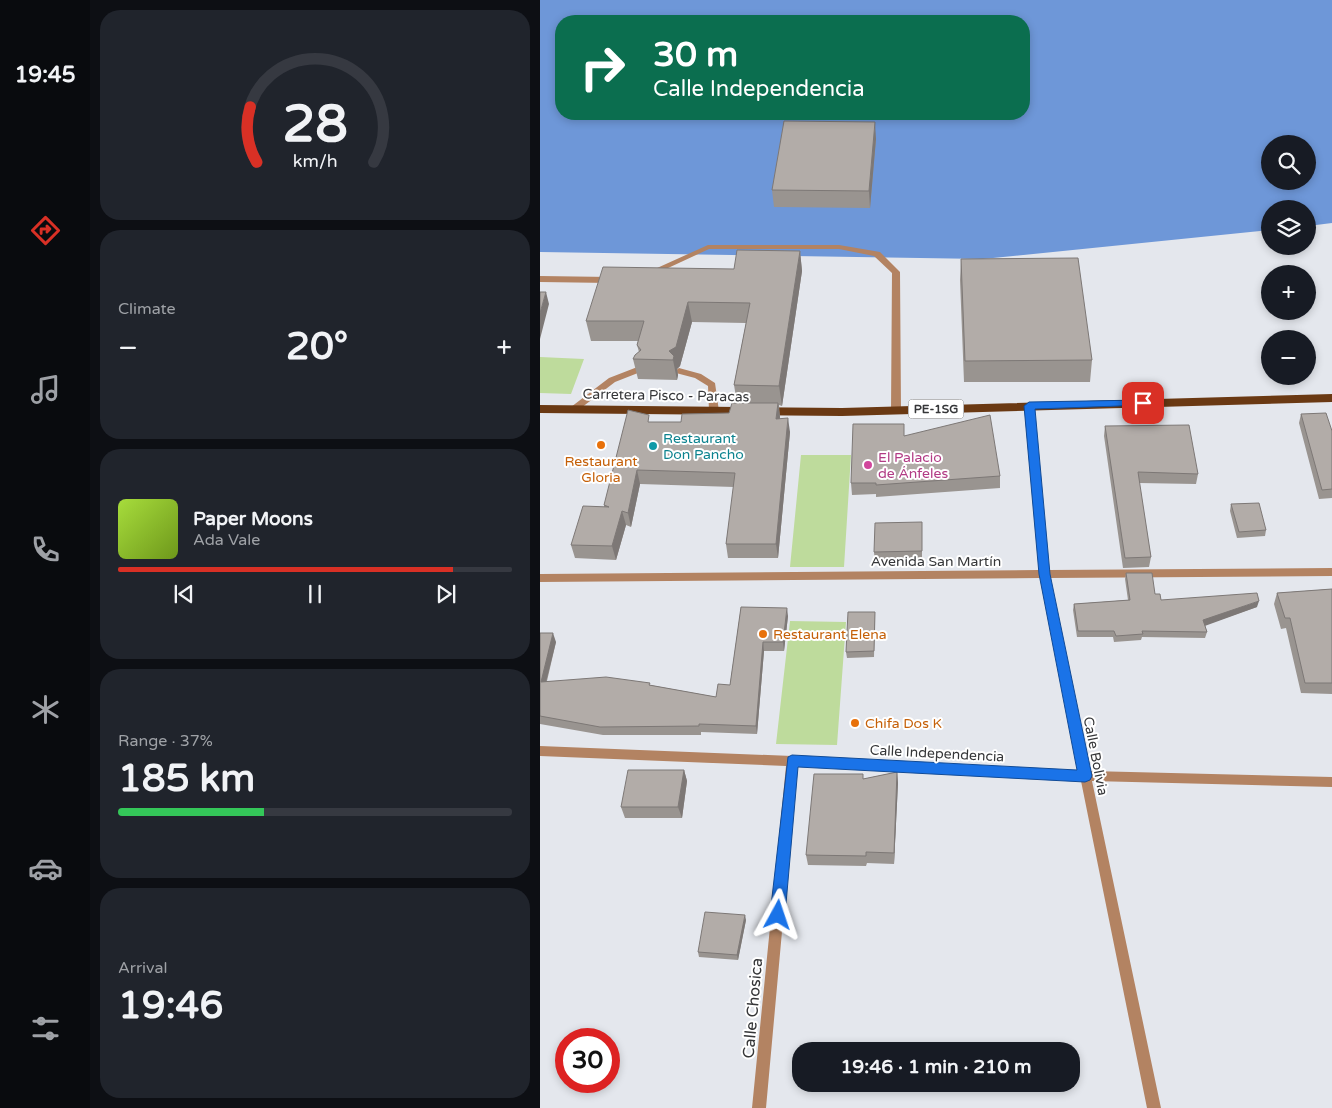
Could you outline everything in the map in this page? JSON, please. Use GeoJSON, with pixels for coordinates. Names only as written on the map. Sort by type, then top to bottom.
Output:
{"type":"FeatureCollection","features":[{"type":"Feature","properties":{"kind":"main road","name":"Carretera Pisco - Paracas"},"geometry":{"type":"LineString","coordinates":[[540,409],[896,411],[1332,398]]}},
{"type":"Feature","properties":{"kind":"street"},"geometry":{"type":"LineString","coordinates":[[637,276],[646,275],[708,247],[839,247],[877,254],[896,272],[896,411]]}},
{"type":"Feature","properties":{"kind":"street"},"geometry":{"type":"LineString","coordinates":[[540,279],[620,279]]}},
{"type":"Feature","properties":{"kind":"street"},"geometry":{"type":"LineString","coordinates":[[574,410],[612,380],[640,369]]}},
{"type":"Feature","properties":{"kind":"street"},"geometry":{"type":"LineString","coordinates":[[679,371],[698,376],[712,385],[714,411]]}},
{"type":"Feature","properties":{"kind":"street","name":"Calle Bolivia"},"geometry":{"type":"LineString","coordinates":[[1029,406],[1044,574],[1154,1108]]}},
{"type":"Feature","properties":{"kind":"street","name":"Avenida San Martín"},"geometry":{"type":"LineString","coordinates":[[540,578],[1332,572]]}},
{"type":"Feature","properties":{"kind":"street","name":"Calle Independencia"},"geometry":{"type":"LineString","coordinates":[[540,751],[792,761],[1085,776],[1332,782]]}},
{"type":"Feature","properties":{"kind":"street","name":"Calle Chosica"},"geometry":{"type":"LineString","coordinates":[[759,1108],[792,761]]}},
{"type":"Feature","properties":{"kind":"green space"},"geometry":{"type":"Polygon","coordinates":[[[540,357],[584,359],[571,394],[540,393],[540,357]]]}},
{"type":"Feature","properties":{"kind":"green space"},"geometry":{"type":"Polygon","coordinates":[[[801,455],[851,455],[844,567],[790,567],[801,455]]]}},
{"type":"Feature","properties":{"kind":"green space"},"geometry":{"type":"Polygon","coordinates":[[[790,621],[846,622],[837,745],[776,744],[790,621]]]}},
{"type":"Feature","properties":{"kind":"water"},"geometry":{"type":"Polygon","coordinates":[[[540,0],[1332,0],[1332,223],[1316,225],[1316,200],[1261,200],[1261,231],[983,259],[540,252],[540,0]]]}},
{"type":"Feature","properties":{"kind":"building"},"geometry":{"type":"Polygon","coordinates":[[[784,121],[875,122],[869,191],[772,190],[784,121]]]}},
{"type":"Feature","properties":{"kind":"building"},"geometry":{"type":"Polygon","coordinates":[[[737,250],[800,251],[779,386],[734,385],[750,303],[688,302],[676,347],[669,351],[674,356],[673,360],[633,359],[641,350],[637,345],[644,321],[586,321],[603,267],[734,269],[737,250]]]}},
{"type":"Feature","properties":{"kind":"building"},"geometry":{"type":"Polygon","coordinates":[[[1078,258],[1092,360],[965,361],[961,259],[1078,258]]]}},
{"type":"Feature","properties":{"kind":"building"},"geometry":{"type":"Polygon","coordinates":[[[540,292],[546,292],[540,313],[540,292]]]}},
{"type":"Feature","properties":{"kind":"building"},"geometry":{"type":"Polygon","coordinates":[[[732,403],[778,403],[776,419],[788,418],[776,544],[726,544],[735,473],[637,470],[628,513],[622,511],[612,546],[571,545],[583,506],[609,507],[604,505],[628,410],[649,415],[648,422],[681,422],[682,414],[729,413],[732,403]]]}},
{"type":"Feature","properties":{"kind":"building"},"geometry":{"type":"Polygon","coordinates":[[[1326,413],[1332,431],[1332,489],[1322,490],[1301,414],[1326,413]]]}},
{"type":"Feature","properties":{"kind":"building"},"geometry":{"type":"Polygon","coordinates":[[[990,415],[1000,476],[876,485],[876,483],[851,483],[853,424],[904,424],[904,436],[990,415]]]}},
{"type":"Feature","properties":{"kind":"building"},"geometry":{"type":"Polygon","coordinates":[[[1189,425],[1198,474],[1138,472],[1151,557],[1125,558],[1105,426],[1189,425]]]}},
{"type":"Feature","properties":{"kind":"building"},"geometry":{"type":"Polygon","coordinates":[[[1259,503],[1266,530],[1239,532],[1231,504],[1259,503]]]}},
{"type":"Feature","properties":{"kind":"building"},"geometry":{"type":"Polygon","coordinates":[[[922,522],[922,551],[874,552],[875,523],[922,522]]]}},
{"type":"Feature","properties":{"kind":"building"},"geometry":{"type":"Polygon","coordinates":[[[1126,573],[1152,573],[1155,594],[1160,594],[1161,600],[1257,593],[1259,601],[1203,620],[1207,632],[1142,631],[1143,634],[1116,636],[1114,631],[1078,631],[1074,604],[1130,600],[1126,573]]]}},
{"type":"Feature","properties":{"kind":"building"},"geometry":{"type":"Polygon","coordinates":[[[1332,589],[1332,683],[1305,683],[1290,618],[1285,618],[1277,593],[1332,589]]]}},
{"type":"Feature","properties":{"kind":"building"},"geometry":{"type":"Polygon","coordinates":[[[741,607],[787,608],[783,642],[763,642],[756,726],[699,724],[699,726],[600,727],[540,716],[540,633],[553,633],[541,682],[606,677],[650,683],[649,685],[716,697],[718,684],[730,685],[741,607]]]}},
{"type":"Feature","properties":{"kind":"building"},"geometry":{"type":"Polygon","coordinates":[[[848,612],[875,612],[874,651],[846,652],[848,612]]]}},
{"type":"Feature","properties":{"kind":"building"},"geometry":{"type":"Polygon","coordinates":[[[628,770],[684,770],[678,807],[621,807],[628,770]]]}},
{"type":"Feature","properties":{"kind":"building"},"geometry":{"type":"Polygon","coordinates":[[[897,772],[894,853],[866,852],[866,856],[806,855],[814,774],[863,774],[863,779],[897,772]]]}},
{"type":"Feature","properties":{"kind":"building"},"geometry":{"type":"Polygon","coordinates":[[[705,912],[745,915],[737,955],[698,952],[705,912]]]}},
{"type":"Feature","properties":{"kind":"place","name":"Restaurant Gloria"},"geometry":{"type":"Point","coordinates":[601,445]}},
{"type":"Feature","properties":{"kind":"place","name":"Restaurant Don Pancho"},"geometry":{"type":"Point","coordinates":[653,446]}},
{"type":"Feature","properties":{"kind":"place","name":"El Palacio de Ánfeles"},"geometry":{"type":"Point","coordinates":[868,465]}},
{"type":"Feature","properties":{"kind":"place","name":"Restaurant Elena"},"geometry":{"type":"Point","coordinates":[763,634]}},
{"type":"Feature","properties":{"kind":"place","name":"Chifa Dos K"},"geometry":{"type":"Point","coordinates":[855,723]}},
{"type":"Feature","properties":{"kind":"route"},"geometry":{"type":"LineString","coordinates":[[778,915],[792,761],[1085,776],[1044,574],[1029,406],[1143,403]]}}]}
